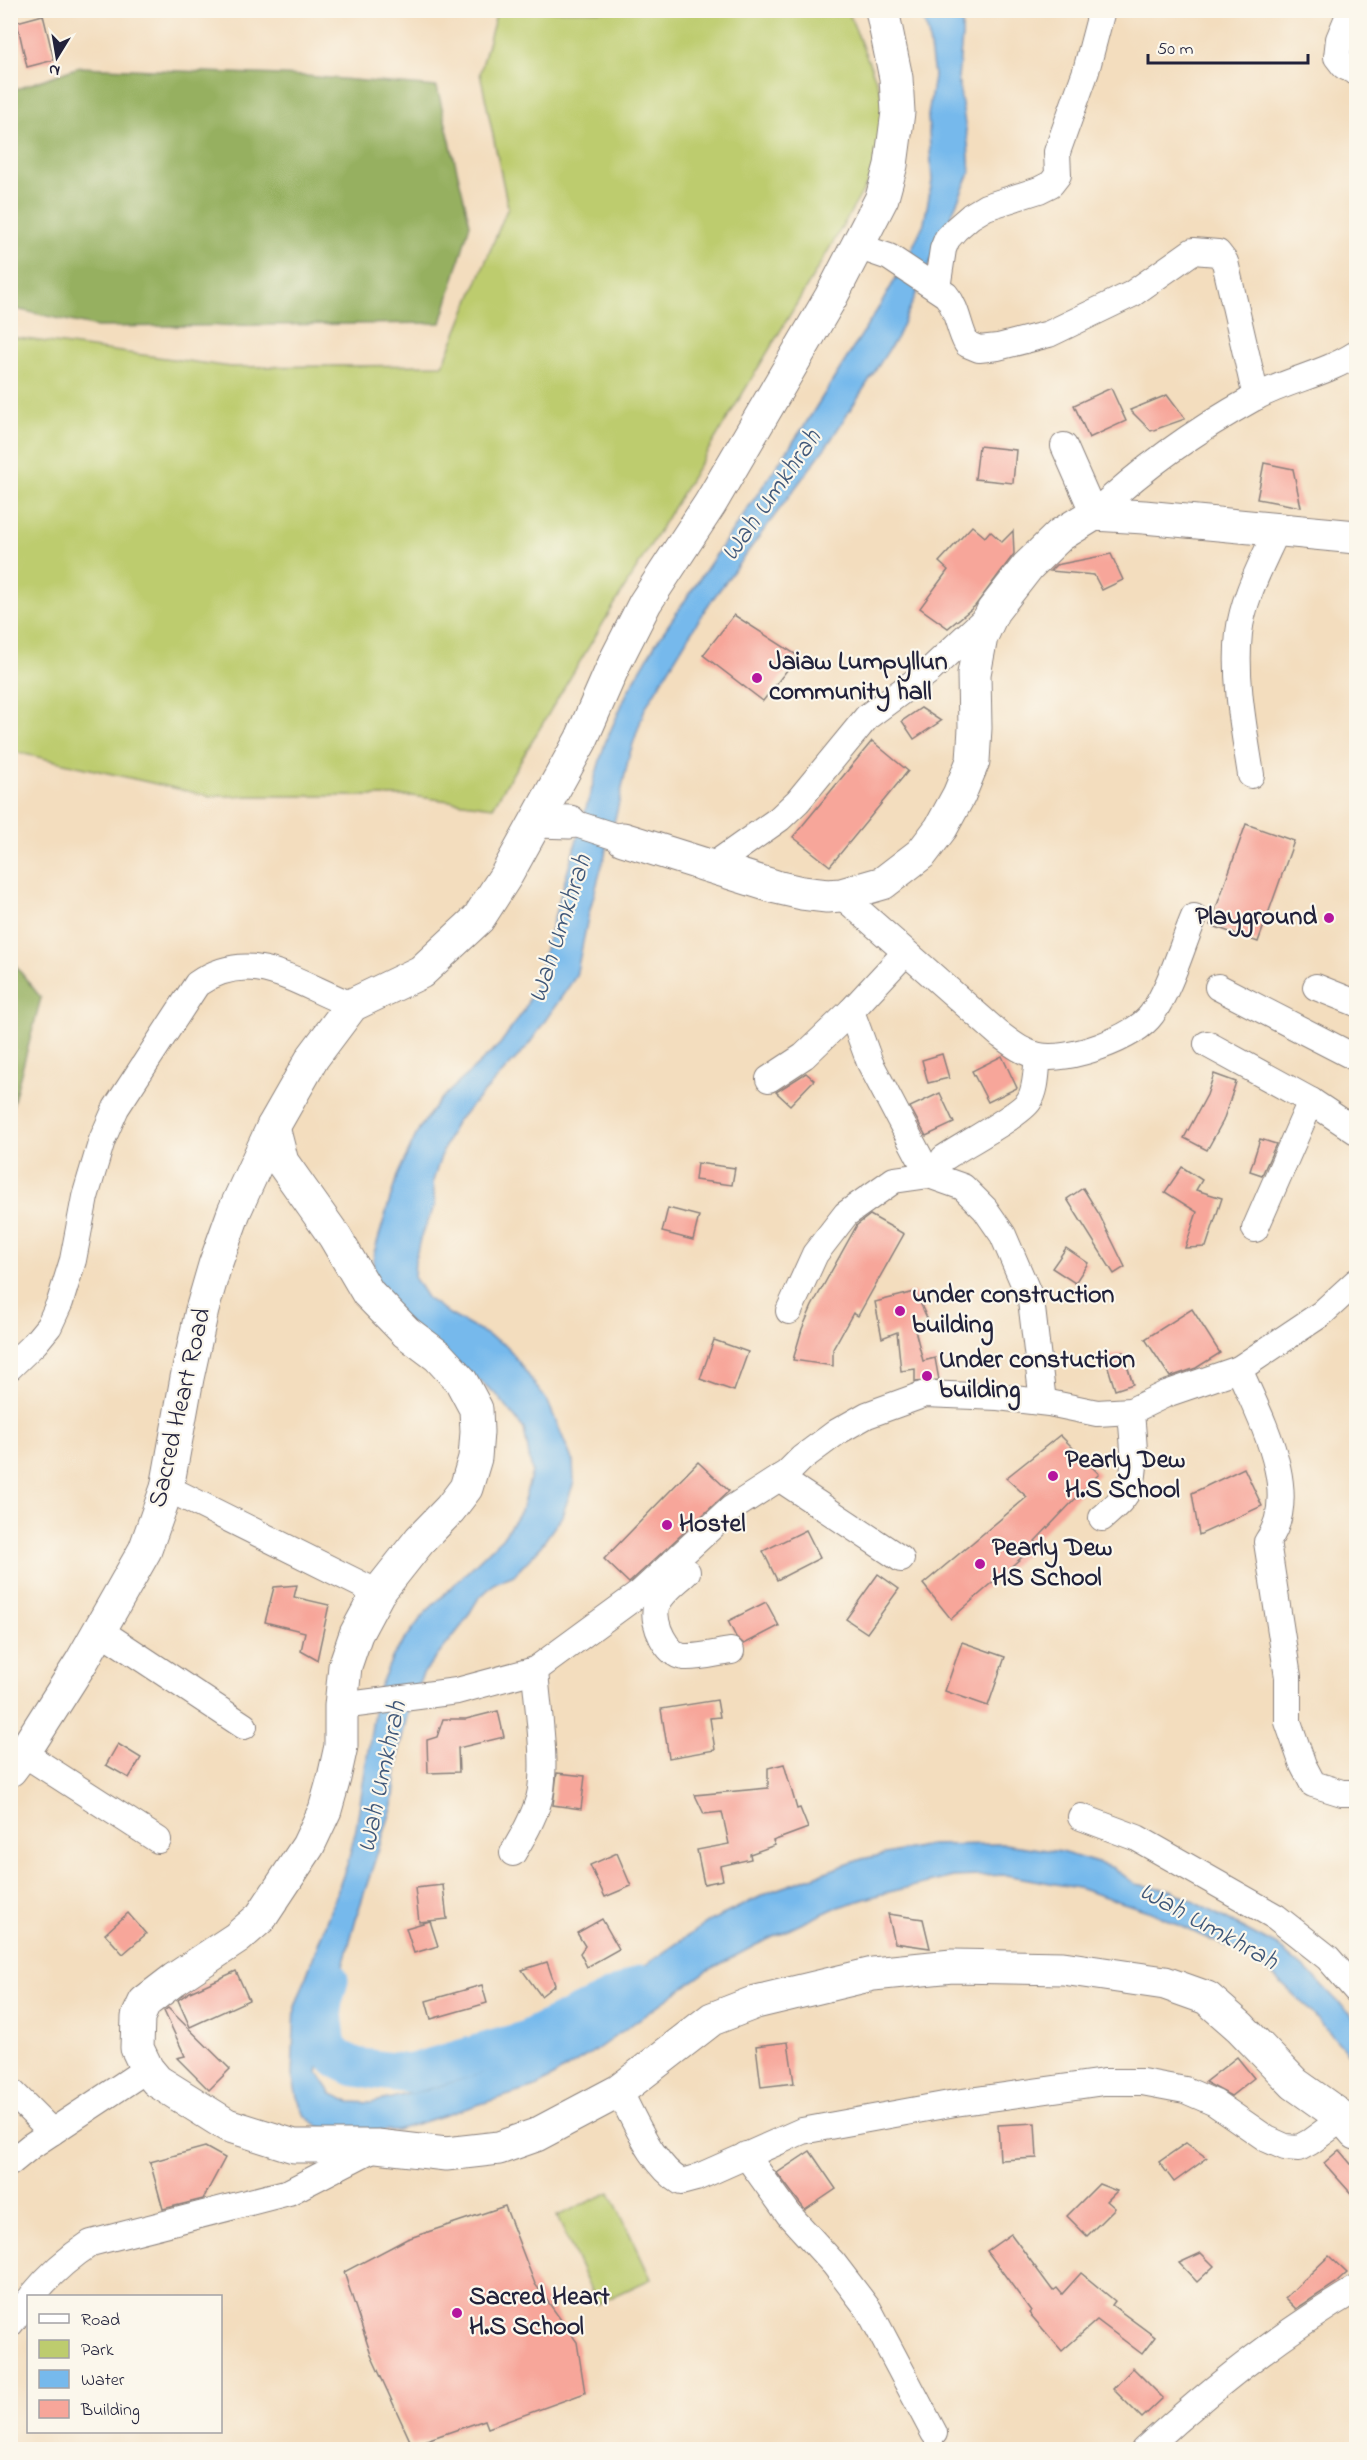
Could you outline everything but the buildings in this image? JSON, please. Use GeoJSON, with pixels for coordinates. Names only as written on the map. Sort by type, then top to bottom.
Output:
{"type":"FeatureCollection","features":[{"type":"Feature","properties":{"kind":"street"},"geometry":{"type":"LineString","coordinates":[[10,1367],[49,1326],[60,1302],[73,1260],[85,1197],[102,1140],[116,1108],[197,984],[214,972],[234,967],[254,968],[283,974],[325,995],[352,1005],[421,972],[478,919],[507,874],[581,740],[645,603],[710,504],[831,297],[882,198],[897,132],[896,78],[882,10]]}},
{"type":"Feature","properties":{"kind":"street"},"geometry":{"type":"LineString","coordinates":[[933,286],[947,239],[956,229],[986,207],[1039,190],[1051,184],[1058,175],[1058,152],[1086,71],[1102,10]]}},
{"type":"Feature","properties":{"kind":"street"},"geometry":{"type":"LineString","coordinates":[[1351,10],[1339,39],[1337,57],[1344,66],[1356,72]]}},
{"type":"Feature","properties":{"kind":"street"},"geometry":{"type":"LineString","coordinates":[[857,246],[889,257],[933,286],[953,303],[961,332],[967,344],[979,349],[998,348],[1049,334],[1132,294],[1193,251],[1218,253],[1225,262],[1256,397]]}},
{"type":"Feature","properties":{"kind":"street"},"geometry":{"type":"LineString","coordinates":[[711,867],[792,807],[867,717],[928,672],[993,611],[1028,566],[1060,535],[1094,514],[1122,488],[1166,454],[1256,397],[1347,360],[1356,354]]}},
{"type":"Feature","properties":{"kind":"street"},"geometry":{"type":"LineString","coordinates":[[1064,446],[1094,514]]}},
{"type":"Feature","properties":{"kind":"street"},"geometry":{"type":"LineString","coordinates":[[1094,514],[1356,537]]}},
{"type":"Feature","properties":{"kind":"street"},"geometry":{"type":"LineString","coordinates":[[1251,775],[1243,721],[1239,632],[1248,597],[1276,530]]}},
{"type":"Feature","properties":{"kind":"street"},"geometry":{"type":"LineString","coordinates":[[537,821],[570,822],[802,893],[841,895],[883,883],[903,869],[941,828],[973,760],[974,674],[981,637],[993,611]]}},
{"type":"Feature","properties":{"kind":"street"},"geometry":{"type":"LineString","coordinates":[[841,895],[999,1034],[1018,1049],[1038,1056],[1060,1057],[1121,1039],[1139,1028],[1151,1015],[1163,992],[1194,917]]}},
{"type":"Feature","properties":{"kind":"street"},"geometry":{"type":"LineString","coordinates":[[769,1079],[804,1056],[851,1011],[905,953]]}},
{"type":"Feature","properties":{"kind":"street"},"geometry":{"type":"LineString","coordinates":[[1218,987],[1356,1058]]}},
{"type":"Feature","properties":{"kind":"street"},"geometry":{"type":"LineString","coordinates":[[1316,987],[1356,1003]]}},
{"type":"Feature","properties":{"kind":"street","name":"Sacred Heart Road"},"geometry":{"type":"LineString","coordinates":[[17,1761],[99,1630],[145,1550],[167,1488],[197,1333],[215,1265],[234,1212],[273,1127],[313,1057],[352,1005]]}},
{"type":"Feature","properties":{"kind":"street"},"geometry":{"type":"LineString","coordinates":[[851,1011],[870,1063],[936,1166],[963,1186],[985,1209],[1004,1235],[1031,1300],[1043,1402]]}},
{"type":"Feature","properties":{"kind":"street"},"geometry":{"type":"LineString","coordinates":[[1207,1044],[1311,1101],[1356,1131]]}},
{"type":"Feature","properties":{"kind":"street"},"geometry":{"type":"LineString","coordinates":[[789,1311],[815,1254],[846,1214],[894,1180],[936,1166],[1014,1114],[1028,1102],[1034,1086],[1038,1056]]}},
{"type":"Feature","properties":{"kind":"street"},"geometry":{"type":"LineString","coordinates":[[1255,1229],[1311,1101]]}},
{"type":"Feature","properties":{"kind":"street"},"geometry":{"type":"LineString","coordinates":[[273,1127],[282,1162],[335,1237],[368,1293],[406,1332],[438,1356],[461,1381],[476,1409],[475,1458],[466,1488],[378,1593],[356,1634],[345,1666],[355,1704],[341,1746],[326,1810],[308,1846],[261,1917],[237,1938],[145,2002],[138,2017],[136,2034],[138,2048],[147,2069],[158,2081],[179,2097],[227,2125],[294,2146],[377,2146],[446,2154],[499,2148],[536,2135],[619,2091],[712,2019],[756,2002],[873,1974],[952,1966],[1063,1968],[1165,1983],[1207,1998],[1240,2027],[1295,2084],[1350,2126]]}},
{"type":"Feature","properties":{"kind":"street"},"geometry":{"type":"LineString","coordinates":[[355,1704],[457,1691],[534,1670],[640,1593],[731,1509],[867,1415],[925,1394],[998,1397],[1043,1402],[1097,1413],[1131,1411],[1167,1394],[1239,1369],[1321,1314],[1356,1282]]}},
{"type":"Feature","properties":{"kind":"street"},"geometry":{"type":"LineString","coordinates":[[1239,1369],[1274,1450],[1281,1500],[1275,1532],[1268,1542],[1288,1677],[1287,1722],[1303,1765],[1313,1784],[1342,1793],[1356,1793]]}},
{"type":"Feature","properties":{"kind":"street"},"geometry":{"type":"LineString","coordinates":[[1102,1518],[1123,1497],[1130,1485],[1133,1453],[1131,1411]]}},
{"type":"Feature","properties":{"kind":"street"},"geometry":{"type":"LineString","coordinates":[[779,1478],[901,1559]]}},
{"type":"Feature","properties":{"kind":"street"},"geometry":{"type":"LineString","coordinates":[[167,1488],[378,1593]]}},
{"type":"Feature","properties":{"kind":"street"},"geometry":{"type":"LineString","coordinates":[[698,1540],[696,1562],[661,1598],[656,1608],[655,1618],[667,1648],[674,1654],[684,1657],[731,1651]]}},
{"type":"Feature","properties":{"kind":"street"},"geometry":{"type":"LineString","coordinates":[[99,1630],[244,1726]]}},
{"type":"Feature","properties":{"kind":"street"},"geometry":{"type":"LineString","coordinates":[[513,1853],[530,1823],[541,1789],[542,1772],[534,1670]]}},
{"type":"Feature","properties":{"kind":"street"},"geometry":{"type":"LineString","coordinates":[[17,1761],[158,1840]]}},
{"type":"Feature","properties":{"kind":"street"},"geometry":{"type":"LineString","coordinates":[[1081,1817],[1137,1838],[1276,1917],[1328,1958],[1356,1990]]}},
{"type":"Feature","properties":{"kind":"street"},"geometry":{"type":"LineString","coordinates":[[10,2163],[147,2069]]}},
{"type":"Feature","properties":{"kind":"street"},"geometry":{"type":"LineString","coordinates":[[619,2091],[655,2157],[668,2174],[681,2182],[696,2178],[802,2131],[955,2103],[1104,2082],[1142,2082],[1185,2090],[1215,2103],[1267,2139],[1285,2147],[1299,2148],[1350,2126]]}},
{"type":"Feature","properties":{"kind":"street"},"geometry":{"type":"LineString","coordinates":[[10,2090],[52,2132]]}},
{"type":"Feature","properties":{"kind":"street"},"geometry":{"type":"LineString","coordinates":[[33,2295],[72,2255],[91,2243],[289,2192],[377,2146]]}},
{"type":"Feature","properties":{"kind":"street"},"geometry":{"type":"LineString","coordinates":[[746,2155],[790,2216],[834,2264],[869,2310],[934,2433]]}},
{"type":"Feature","properties":{"kind":"street"},"geometry":{"type":"LineString","coordinates":[[1144,2450],[1190,2408],[1317,2312],[1356,2289]]}},
{"type":"Feature","properties":{"kind":"street"},"geometry":{"type":"LineString","coordinates":[[10,2324],[27,2302]]}},
{"type":"Feature","properties":{"kind":"green space"},"geometry":{"type":"Polygon","coordinates":[[[497,11],[848,11],[897,132],[798,302],[493,807],[412,796],[209,796],[11,751],[11,337],[231,367],[443,365],[508,207],[480,73],[497,11]]]}},
{"type":"Feature","properties":{"kind":"green space"},"geometry":{"type":"Polygon","coordinates":[[[79,67],[305,76],[437,87],[470,224],[441,323],[97,327],[11,308],[11,91],[79,67]]]}},
{"type":"Feature","properties":{"kind":"green space"},"geometry":{"type":"Polygon","coordinates":[[[11,960],[41,998],[11,1111],[11,960]]]}},
{"type":"Feature","properties":{"kind":"green space"},"geometry":{"type":"Polygon","coordinates":[[[610,2192],[651,2279],[597,2304],[557,2216],[610,2192]]]}},
{"type":"Feature","properties":{"kind":"water"},"geometry":{"type":"Polygon","coordinates":[[[919,11],[962,11],[958,78],[970,173],[897,337],[830,441],[706,608],[645,708],[629,756],[617,811],[589,913],[576,976],[527,1047],[456,1122],[433,1181],[435,1205],[420,1239],[414,1277],[428,1299],[451,1315],[507,1346],[548,1402],[573,1462],[574,1482],[562,1516],[538,1550],[514,1575],[495,1583],[478,1599],[463,1624],[423,1674],[410,1703],[399,1751],[393,1805],[357,1915],[327,2024],[318,2073],[332,2094],[350,2102],[371,2103],[428,2089],[523,2060],[598,2005],[638,1970],[708,1922],[772,1891],[862,1859],[928,1845],[1004,1844],[1061,1852],[1114,1868],[1135,1884],[1171,1890],[1277,1946],[1313,1976],[1356,2020],[1356,2062],[1304,2004],[1248,1953],[1213,1941],[1151,1912],[1078,1888],[1006,1875],[953,1877],[885,1893],[835,1908],[756,1945],[707,1971],[596,2050],[538,2086],[397,2130],[340,2133],[319,2127],[305,2116],[297,2097],[292,2075],[295,2007],[348,1862],[356,1829],[377,1693],[393,1656],[424,1614],[502,1538],[521,1511],[532,1472],[524,1429],[497,1395],[392,1309],[373,1270],[374,1253],[397,1176],[419,1129],[439,1101],[500,1044],[523,1012],[539,977],[545,949],[605,743],[628,691],[656,643],[806,423],[881,304],[906,261],[924,223],[932,181],[928,116],[934,76],[928,32],[919,11]]]}},
{"type":"Feature","properties":{"kind":"waterway","name":"Wah Umkhrah"},"geometry":{"type":"LineString","coordinates":[[329,1980],[322,2005],[327,2048],[338,2059],[355,2067],[409,2074],[524,2041],[643,1984]]}},
{"type":"Feature","properties":{"kind":"place","name":"Jaiaw Lumpyllun community hall"},"geometry":{"type":"Point","coordinates":[757,678]}},
{"type":"Feature","properties":{"kind":"place","name":"Playground"},"geometry":{"type":"Point","coordinates":[1329,918]}},
{"type":"Feature","properties":{"kind":"place","name":"under construction building"},"geometry":{"type":"Point","coordinates":[900,1311]}},
{"type":"Feature","properties":{"kind":"place","name":"Under constuction building"},"geometry":{"type":"Point","coordinates":[927,1376]}},
{"type":"Feature","properties":{"kind":"place","name":"Pearly Dew H.S School"},"geometry":{"type":"Point","coordinates":[1053,1476]}},
{"type":"Feature","properties":{"kind":"place","name":"Hostel"},"geometry":{"type":"Point","coordinates":[667,1525]}},
{"type":"Feature","properties":{"kind":"place","name":"Pearly Dew HS School"},"geometry":{"type":"Point","coordinates":[980,1564]}},
{"type":"Feature","properties":{"kind":"place","name":"Sacred Heart H.S School"},"geometry":{"type":"Point","coordinates":[457,2313]}}]}
